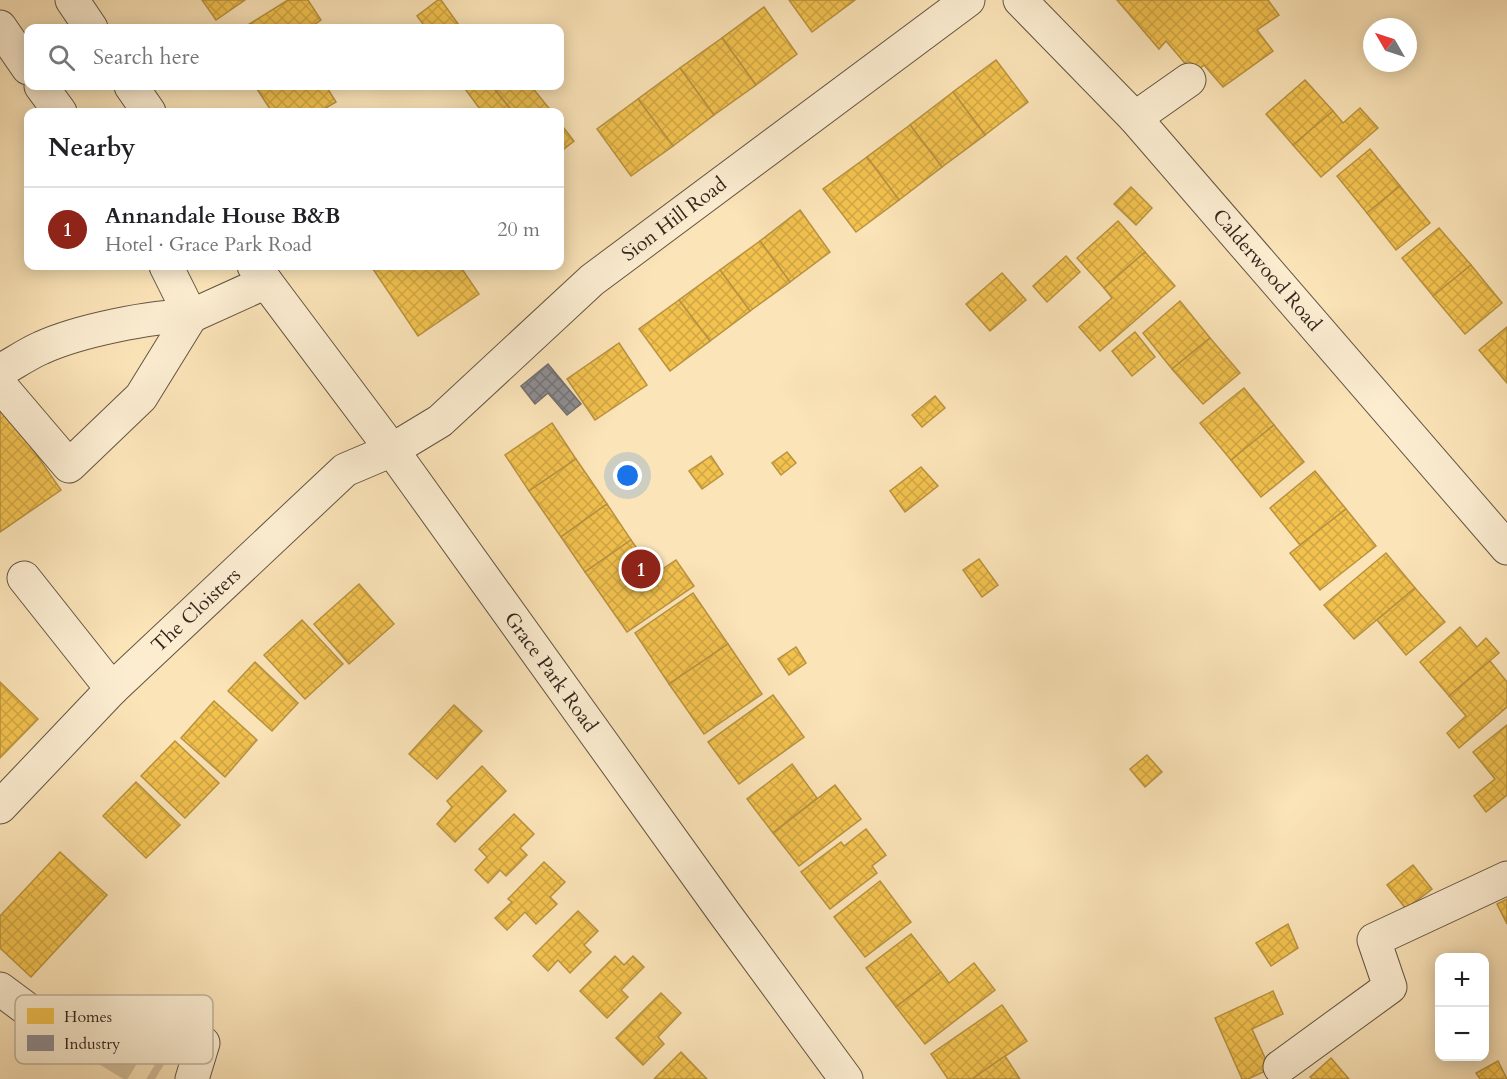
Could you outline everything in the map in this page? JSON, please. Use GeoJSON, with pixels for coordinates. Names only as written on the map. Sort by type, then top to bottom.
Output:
{"type":"FeatureCollection","features":[{"type":"Feature","properties":{"kind":"street"},"geometry":{"type":"LineString","coordinates":[[72,0],[89,24]]}},
{"type":"Feature","properties":{"kind":"street","name":"Sion Hill Road"},"geometry":{"type":"LineString","coordinates":[[392,450],[440,421],[592,280],[968,0]]}},
{"type":"Feature","properties":{"kind":"street","name":"Calderwood Road"},"geometry":{"type":"LineString","coordinates":[[1020,0],[1135,118],[1507,548]]}},
{"type":"Feature","properties":{"kind":"street"},"geometry":{"type":"LineString","coordinates":[[0,27],[24,62]]}},
{"type":"Feature","properties":{"kind":"street"},"geometry":{"type":"LineString","coordinates":[[1135,118],[1189,80]]}},
{"type":"Feature","properties":{"kind":"street"},"geometry":{"type":"LineString","coordinates":[[44,90],[57,108]]}},
{"type":"Feature","properties":{"kind":"street"},"geometry":{"type":"LineString","coordinates":[[133,90],[146,108]]}},
{"type":"Feature","properties":{"kind":"street"},"geometry":{"type":"LineString","coordinates":[[168,270],[191,316]]}},
{"type":"Feature","properties":{"kind":"street"},"geometry":{"type":"LineString","coordinates":[[0,385],[69,466],[141,397],[191,316],[260,274]]}},
{"type":"Feature","properties":{"kind":"street","name":"Grace Park Road"},"geometry":{"type":"LineString","coordinates":[[260,274],[392,450],[718,905],[846,1079]]}},
{"type":"Feature","properties":{"kind":"street"},"geometry":{"type":"LineString","coordinates":[[0,371],[40,348],[72,337],[171,316],[191,316]]}},
{"type":"Feature","properties":{"kind":"street","name":"The Cloisters"},"geometry":{"type":"LineString","coordinates":[[0,807],[112,689],[345,470],[392,450]]}},
{"type":"Feature","properties":{"kind":"street"},"geometry":{"type":"LineString","coordinates":[[24,578],[112,689]]}},
{"type":"Feature","properties":{"kind":"street"},"geometry":{"type":"LineString","coordinates":[[1280,1067],[1390,987],[1374,940],[1507,878]]}},
{"type":"Feature","properties":{"kind":"street"},"geometry":{"type":"LineString","coordinates":[[0,989],[15,1000]]}},
{"type":"Feature","properties":{"kind":"street"},"geometry":{"type":"LineString","coordinates":[[192,1079],[197,1064]]}},
{"type":"Feature","properties":{"kind":"building: Homes"},"geometry":{"type":"Polygon","coordinates":[[[202,0],[245,0],[216,20],[202,0]]]}},
{"type":"Feature","properties":{"kind":"building: Homes"},"geometry":{"type":"Polygon","coordinates":[[[288,0],[308,0],[321,20],[315,24],[249,24],[288,0]]]}},
{"type":"Feature","properties":{"kind":"building: Homes"},"geometry":{"type":"Polygon","coordinates":[[[441,0],[458,24],[423,24],[417,16],[441,0]]]}},
{"type":"Feature","properties":{"kind":"building: Homes"},"geometry":{"type":"Polygon","coordinates":[[[789,0],[855,0],[812,32],[789,0]]]}},
{"type":"Feature","properties":{"kind":"building: Homes"},"geometry":{"type":"Polygon","coordinates":[[[1117,0],[1268,0],[1279,15],[1257,30],[1273,51],[1223,87],[1204,65],[1194,74],[1166,41],[1159,49],[1117,0]]]}},
{"type":"Feature","properties":{"kind":"building: Homes"},"geometry":{"type":"Polygon","coordinates":[[[764,7],[797,54],[756,85],[722,38],[764,7]]]}},
{"type":"Feature","properties":{"kind":"building: Homes"},"geometry":{"type":"Polygon","coordinates":[[[722,38],[756,85],[714,115],[680,68],[722,38]]]}},
{"type":"Feature","properties":{"kind":"building: Homes"},"geometry":{"type":"Polygon","coordinates":[[[996,60],[1028,102],[985,135],[953,92],[996,60]]]}},
{"type":"Feature","properties":{"kind":"building: Homes"},"geometry":{"type":"Polygon","coordinates":[[[680,68],[714,115],[673,146],[638,99],[680,68]]]}},
{"type":"Feature","properties":{"kind":"building: Homes"},"geometry":{"type":"Polygon","coordinates":[[[1305,80],[1333,111],[1293,145],[1266,114],[1305,80]]]}},
{"type":"Feature","properties":{"kind":"building: Homes"},"geometry":{"type":"Polygon","coordinates":[[[258,90],[328,90],[336,102],[326,108],[269,108],[258,90]]]}},
{"type":"Feature","properties":{"kind":"building: Homes"},"geometry":{"type":"Polygon","coordinates":[[[466,90],[495,90],[510,108],[479,108],[466,90]]]}},
{"type":"Feature","properties":{"kind":"building: Homes"},"geometry":{"type":"Polygon","coordinates":[[[495,90],[534,90],[549,108],[510,108],[495,90]]]}},
{"type":"Feature","properties":{"kind":"building: Homes"},"geometry":{"type":"Polygon","coordinates":[[[953,92],[985,135],[942,167],[910,125],[953,92]]]}},
{"type":"Feature","properties":{"kind":"building: Homes"},"geometry":{"type":"Polygon","coordinates":[[[638,99],[673,146],[631,176],[597,129],[638,99]]]}},
{"type":"Feature","properties":{"kind":"building: Homes"},"geometry":{"type":"Polygon","coordinates":[[[1360,108],[1378,128],[1321,177],[1293,145],[1333,111],[1343,123],[1360,108]]]}},
{"type":"Feature","properties":{"kind":"building: Homes"},"geometry":{"type":"Polygon","coordinates":[[[910,125],[942,167],[899,200],[867,157],[910,125]]]}},
{"type":"Feature","properties":{"kind":"building: Homes"},"geometry":{"type":"Polygon","coordinates":[[[564,128],[574,141],[564,149],[564,128]]]}},
{"type":"Feature","properties":{"kind":"building: Homes"},"geometry":{"type":"Polygon","coordinates":[[[1370,149],[1400,186],[1367,213],[1337,176],[1370,149]]]}},
{"type":"Feature","properties":{"kind":"building: Homes"},"geometry":{"type":"Polygon","coordinates":[[[867,157],[899,200],[856,232],[823,189],[867,157]]]}},
{"type":"Feature","properties":{"kind":"building: Homes"},"geometry":{"type":"Polygon","coordinates":[[[1400,186],[1430,223],[1396,250],[1367,213],[1400,186]]]}},
{"type":"Feature","properties":{"kind":"building: Homes"},"geometry":{"type":"Polygon","coordinates":[[[1131,187],[1152,208],[1136,225],[1114,204],[1131,187]]]}},
{"type":"Feature","properties":{"kind":"building: Homes"},"geometry":{"type":"Polygon","coordinates":[[[800,210],[830,252],[790,282],[760,241],[800,210]]]}},
{"type":"Feature","properties":{"kind":"building: Homes"},"geometry":{"type":"Polygon","coordinates":[[[1118,221],[1145,252],[1104,288],[1077,258],[1118,221]]]}},
{"type":"Feature","properties":{"kind":"building: Homes"},"geometry":{"type":"Polygon","coordinates":[[[1439,228],[1471,265],[1433,296],[1402,258],[1439,228]]]}},
{"type":"Feature","properties":{"kind":"building: Homes"},"geometry":{"type":"Polygon","coordinates":[[[760,241],[790,282],[750,311],[720,270],[760,241]]]}},
{"type":"Feature","properties":{"kind":"building: Homes"},"geometry":{"type":"Polygon","coordinates":[[[1145,252],[1175,286],[1100,351],[1079,327],[1112,298],[1104,288],[1145,252]]]}},
{"type":"Feature","properties":{"kind":"building: Homes"},"geometry":{"type":"Polygon","coordinates":[[[1066,256],[1080,272],[1047,302],[1033,286],[1066,256]]]}},
{"type":"Feature","properties":{"kind":"building: Homes"},"geometry":{"type":"Polygon","coordinates":[[[1471,265],[1502,303],[1465,334],[1433,296],[1471,265]]]}},
{"type":"Feature","properties":{"kind":"building: Homes"},"geometry":{"type":"Polygon","coordinates":[[[374,270],[463,270],[479,294],[418,336],[374,270]]]}},
{"type":"Feature","properties":{"kind":"building: Homes"},"geometry":{"type":"Polygon","coordinates":[[[720,270],[750,311],[710,341],[679,300],[720,270]]]}},
{"type":"Feature","properties":{"kind":"building: Homes"},"geometry":{"type":"Polygon","coordinates":[[[1002,273],[1026,300],[990,331],[966,304],[1002,273]]]}},
{"type":"Feature","properties":{"kind":"building: Homes"},"geometry":{"type":"Polygon","coordinates":[[[679,300],[710,341],[670,371],[639,329],[679,300]]]}},
{"type":"Feature","properties":{"kind":"building: Homes"},"geometry":{"type":"Polygon","coordinates":[[[1180,301],[1210,338],[1172,369],[1143,333],[1180,301]]]}},
{"type":"Feature","properties":{"kind":"building: Homes"},"geometry":{"type":"Polygon","coordinates":[[[1507,327],[1507,383],[1479,350],[1507,327]]]}},
{"type":"Feature","properties":{"kind":"building: Homes"},"geometry":{"type":"Polygon","coordinates":[[[1135,332],[1155,357],[1132,376],[1112,351],[1135,332]]]}},
{"type":"Feature","properties":{"kind":"building: Homes"},"geometry":{"type":"Polygon","coordinates":[[[1210,338],[1240,373],[1203,404],[1172,369],[1210,338]]]}},
{"type":"Feature","properties":{"kind":"building: Homes"},"geometry":{"type":"Polygon","coordinates":[[[619,343],[647,385],[595,420],[567,379],[619,343]]]}},
{"type":"Feature","properties":{"kind":"building: Homes"},"geometry":{"type":"Polygon","coordinates":[[[1244,388],[1274,425],[1231,460],[1200,423],[1244,388]]]}},
{"type":"Feature","properties":{"kind":"building: Homes"},"geometry":{"type":"Polygon","coordinates":[[[0,392],[29,444],[61,490],[0,532],[0,392]]]}},
{"type":"Feature","properties":{"kind":"building: Homes"},"geometry":{"type":"Polygon","coordinates":[[[935,396],[945,408],[922,427],[912,415],[935,396]]]}},
{"type":"Feature","properties":{"kind":"building: Homes"},"geometry":{"type":"Polygon","coordinates":[[[552,423],[576,459],[529,491],[505,455],[552,423]]]}},
{"type":"Feature","properties":{"kind":"building: Homes"},"geometry":{"type":"Polygon","coordinates":[[[1274,425],[1304,462],[1261,497],[1231,460],[1274,425]]]}},
{"type":"Feature","properties":{"kind":"building: Homes"},"geometry":{"type":"Polygon","coordinates":[[[787,452],[796,463],[781,475],[772,463],[787,452]]]}},
{"type":"Feature","properties":{"kind":"building: Homes"},"geometry":{"type":"Polygon","coordinates":[[[711,456],[723,474],[702,489],[689,471],[711,456]]]}},
{"type":"Feature","properties":{"kind":"building: Homes"},"geometry":{"type":"Polygon","coordinates":[[[576,459],[607,504],[561,537],[529,491],[576,459]]]}},
{"type":"Feature","properties":{"kind":"building: Homes"},"geometry":{"type":"Polygon","coordinates":[[[921,467],[938,486],[905,512],[890,491],[921,467]]]}},
{"type":"Feature","properties":{"kind":"building: Homes"},"geometry":{"type":"Polygon","coordinates":[[[1315,471],[1346,509],[1300,545],[1270,508],[1315,471]]]}},
{"type":"Feature","properties":{"kind":"building: Homes"},"geometry":{"type":"Polygon","coordinates":[[[607,504],[631,540],[585,572],[561,537],[607,504]]]}},
{"type":"Feature","properties":{"kind":"building: Homes"},"geometry":{"type":"Polygon","coordinates":[[[1346,509],[1376,546],[1320,590],[1290,553],[1346,509]]]}},
{"type":"Feature","properties":{"kind":"building: Homes"},"geometry":{"type":"Polygon","coordinates":[[[631,540],[655,574],[676,560],[694,586],[627,632],[585,572],[631,540]]]}},
{"type":"Feature","properties":{"kind":"building: Homes"},"geometry":{"type":"Polygon","coordinates":[[[1386,553],[1415,588],[1354,639],[1324,605],[1386,553]]]}},
{"type":"Feature","properties":{"kind":"building: Homes"},"geometry":{"type":"Polygon","coordinates":[[[979,559],[998,585],[982,597],[963,570],[979,559]]]}},
{"type":"Feature","properties":{"kind":"building: Homes"},"geometry":{"type":"Polygon","coordinates":[[[359,584],[394,624],[349,664],[314,624],[359,584]]]}},
{"type":"Feature","properties":{"kind":"building: Homes"},"geometry":{"type":"Polygon","coordinates":[[[1415,588],[1445,622],[1406,655],[1377,620],[1415,588]]]}},
{"type":"Feature","properties":{"kind":"building: Homes"},"geometry":{"type":"Polygon","coordinates":[[[693,593],[728,644],[669,684],[635,633],[693,593]]]}},
{"type":"Feature","properties":{"kind":"building: Homes"},"geometry":{"type":"Polygon","coordinates":[[[302,620],[343,664],[305,699],[264,655],[302,620]]]}},
{"type":"Feature","properties":{"kind":"building: Homes"},"geometry":{"type":"Polygon","coordinates":[[[1460,627],[1477,647],[1486,638],[1499,653],[1449,696],[1420,662],[1460,627]]]}},
{"type":"Feature","properties":{"kind":"building: Homes"},"geometry":{"type":"Polygon","coordinates":[[[728,644],[762,694],[704,734],[669,684],[728,644]]]}},
{"type":"Feature","properties":{"kind":"building: Homes"},"geometry":{"type":"Polygon","coordinates":[[[796,647],[806,663],[789,675],[778,659],[796,647]]]}},
{"type":"Feature","properties":{"kind":"building: Homes"},"geometry":{"type":"Polygon","coordinates":[[[1490,661],[1507,682],[1507,707],[1459,748],[1447,733],[1466,716],[1449,696],[1490,661]]]}},
{"type":"Feature","properties":{"kind":"building: Homes"},"geometry":{"type":"Polygon","coordinates":[[[255,662],[298,703],[272,731],[228,691],[255,662]]]}},
{"type":"Feature","properties":{"kind":"building: Homes"},"geometry":{"type":"Polygon","coordinates":[[[0,682],[38,719],[0,758],[0,682]]]}},
{"type":"Feature","properties":{"kind":"building: Homes"},"geometry":{"type":"Polygon","coordinates":[[[773,695],[804,737],[739,784],[708,742],[773,695]]]}},
{"type":"Feature","properties":{"kind":"building: Homes"},"geometry":{"type":"Polygon","coordinates":[[[214,701],[257,740],[225,777],[181,738],[214,701]]]}},
{"type":"Feature","properties":{"kind":"building: Homes"},"geometry":{"type":"Polygon","coordinates":[[[454,705],[482,731],[437,779],[409,754],[454,705]]]}},
{"type":"Feature","properties":{"kind":"building: Homes"},"geometry":{"type":"Polygon","coordinates":[[[1507,725],[1507,795],[1486,812],[1474,796],[1495,779],[1473,752],[1507,725]]]}},
{"type":"Feature","properties":{"kind":"building: Homes"},"geometry":{"type":"Polygon","coordinates":[[[175,741],[219,783],[185,818],[141,776],[175,741]]]}},
{"type":"Feature","properties":{"kind":"building: Homes"},"geometry":{"type":"Polygon","coordinates":[[[1147,755],[1162,772],[1145,787],[1130,769],[1147,755]]]}},
{"type":"Feature","properties":{"kind":"building: Homes"},"geometry":{"type":"Polygon","coordinates":[[[792,764],[817,798],[773,833],[747,799],[792,764]]]}},
{"type":"Feature","properties":{"kind":"building: Homes"},"geometry":{"type":"Polygon","coordinates":[[[482,766],[506,791],[455,842],[437,824],[452,807],[447,801],[482,766]]]}},
{"type":"Feature","properties":{"kind":"building: Homes"},"geometry":{"type":"Polygon","coordinates":[[[136,782],[180,825],[146,858],[103,816],[136,782]]]}},
{"type":"Feature","properties":{"kind":"building: Homes"},"geometry":{"type":"Polygon","coordinates":[[[835,785],[861,819],[799,866],[773,833],[835,785]]]}},
{"type":"Feature","properties":{"kind":"building: Homes"},"geometry":{"type":"Polygon","coordinates":[[[514,814],[534,834],[520,848],[527,855],[506,876],[500,870],[488,883],[475,870],[487,857],[479,849],[514,814]]]}},
{"type":"Feature","properties":{"kind":"building: Homes"},"geometry":{"type":"Polygon","coordinates":[[[866,829],[886,855],[872,866],[877,873],[830,909],[801,872],[841,842],[844,846],[866,829]]]}},
{"type":"Feature","properties":{"kind":"building: Homes"},"geometry":{"type":"Polygon","coordinates":[[[60,852],[107,895],[31,977],[0,948],[0,916],[60,852]]]}},
{"type":"Feature","properties":{"kind":"building: Homes"},"geometry":{"type":"Polygon","coordinates":[[[544,862],[565,882],[550,897],[557,904],[536,924],[525,912],[507,930],[495,918],[512,902],[508,899],[544,862]]]}},
{"type":"Feature","properties":{"kind":"building: Homes"},"geometry":{"type":"Polygon","coordinates":[[[1413,865],[1432,889],[1406,909],[1387,885],[1413,865]]]}},
{"type":"Feature","properties":{"kind":"building: Homes"},"geometry":{"type":"Polygon","coordinates":[[[880,881],[911,922],[865,957],[834,917],[880,881]]]}},
{"type":"Feature","properties":{"kind":"building: Homes"},"geometry":{"type":"Polygon","coordinates":[[[1507,899],[1507,924],[1497,904],[1507,899]]]}},
{"type":"Feature","properties":{"kind":"building: Homes"},"geometry":{"type":"Polygon","coordinates":[[[578,911],[598,931],[584,945],[591,952],[570,973],[558,960],[548,971],[533,956],[578,911]]]}},
{"type":"Feature","properties":{"kind":"building: Homes"},"geometry":{"type":"Polygon","coordinates":[[[1288,924],[1298,948],[1271,966],[1256,943],[1288,924]]]}},
{"type":"Feature","properties":{"kind":"building: Homes"},"geometry":{"type":"Polygon","coordinates":[[[911,934],[941,972],[896,1007],[866,968],[911,934]]]}},
{"type":"Feature","properties":{"kind":"building: Homes"},"geometry":{"type":"Polygon","coordinates":[[[615,956],[624,965],[633,956],[644,967],[621,990],[628,997],[607,1018],[580,991],[615,956]]]}},
{"type":"Feature","properties":{"kind":"building: Homes"},"geometry":{"type":"Polygon","coordinates":[[[974,963],[995,990],[925,1044],[896,1007],[941,972],[949,983],[974,963]]]}},
{"type":"Feature","properties":{"kind":"building: Homes"},"geometry":{"type":"Polygon","coordinates":[[[1273,991],[1283,1014],[1252,1029],[1270,1069],[1248,1079],[1242,1079],[1215,1018],[1273,991]]]}},
{"type":"Feature","properties":{"kind":"building: Homes"},"geometry":{"type":"Polygon","coordinates":[[[661,993],[681,1013],[658,1037],[664,1044],[643,1065],[616,1038],[661,993]]]}},
{"type":"Feature","properties":{"kind":"building: Homes"},"geometry":{"type":"Polygon","coordinates":[[[1002,1005],[1027,1041],[972,1079],[948,1079],[931,1054],[1002,1005]]]}},
{"type":"Feature","properties":{"kind":"building: Homes"},"geometry":{"type":"Polygon","coordinates":[[[681,1052],[707,1079],[654,1079],[681,1052]]]}},
{"type":"Feature","properties":{"kind":"building: Homes"},"geometry":{"type":"Polygon","coordinates":[[[1005,1056],[1020,1079],[972,1079],[1005,1056]]]}},
{"type":"Feature","properties":{"kind":"building: Homes"},"geometry":{"type":"Polygon","coordinates":[[[1331,1058],[1349,1079],[1312,1079],[1310,1077],[1331,1058]]]}},
{"type":"Feature","properties":{"kind":"building: Homes"},"geometry":{"type":"Polygon","coordinates":[[[1498,1061],[1507,1079],[1480,1079],[1476,1073],[1498,1061]]]}},
{"type":"Feature","properties":{"kind":"building: Industry"},"geometry":{"type":"Polygon","coordinates":[[[548,364],[581,404],[567,415],[548,393],[535,404],[521,386],[548,364]]]}},
{"type":"Feature","properties":{"kind":"tunnel"},"geometry":{"type":"LineString","coordinates":[[130,1064],[155,1079]]}},
{"type":"Feature","properties":{"kind":"place","name":"Annandale House B&B"},"geometry":{"type":"Point","coordinates":[641,569]}}]}
